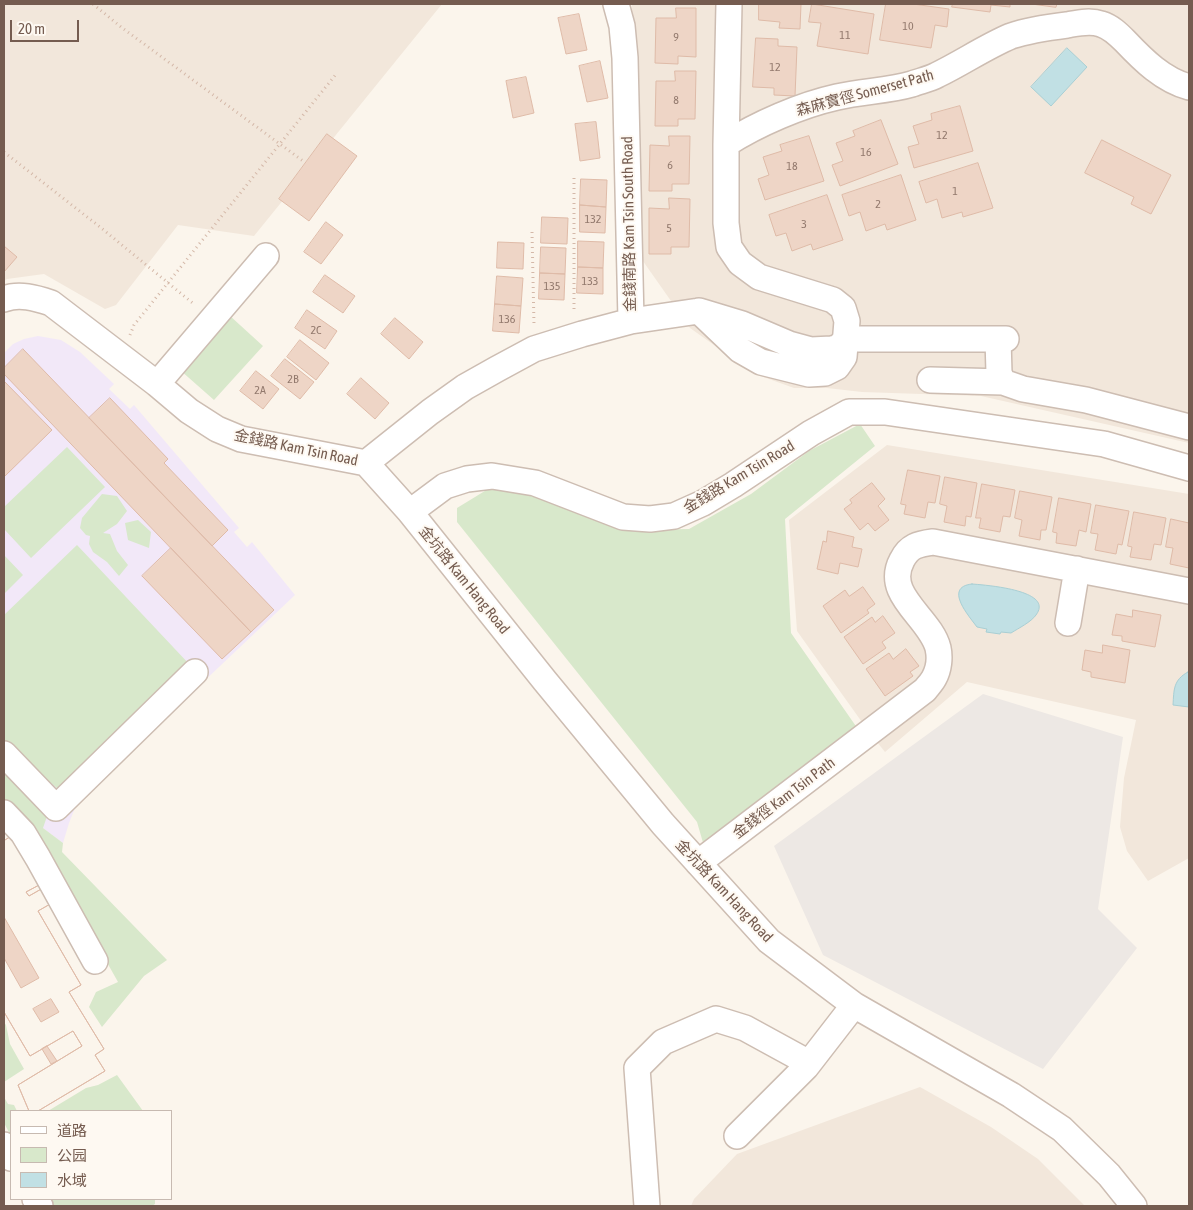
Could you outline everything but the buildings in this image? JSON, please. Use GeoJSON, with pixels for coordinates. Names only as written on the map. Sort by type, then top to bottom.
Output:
{"type":"FeatureCollection","features":[{"type":"Feature","properties":{"kind":"street","name":"金錢南路 Kam Tsin South Road"},"geometry":{"type":"LineString","coordinates":[[366,463],[464,387],[497,368],[534,349],[631,321],[626,58],[622,26],[616,4]]}},
{"type":"Feature","properties":{"kind":"street"},"geometry":{"type":"LineString","coordinates":[[631,321],[699,311],[742,324],[789,344],[811,350],[832,350],[839,347],[846,339],[847,321],[843,308],[833,300],[759,276],[740,263],[729,247],[726,223],[729,4]]}},
{"type":"Feature","properties":{"kind":"street","name":"森麻實徑 Somerset Path"},"geometry":{"type":"LineString","coordinates":[[726,144],[740,135],[782,115],[809,105],[837,97],[910,85],[936,76],[980,51],[1013,36],[1054,26],[1086,22],[1100,23],[1116,31],[1159,73],[1182,85],[1189,86]]}},
{"type":"Feature","properties":{"kind":"street"},"geometry":{"type":"LineString","coordinates":[[157,384],[266,256]]}},
{"type":"Feature","properties":{"kind":"street","name":"金錢路 Kam Tsin Road"},"geometry":{"type":"LineString","coordinates":[[4,299],[8,297],[31,297],[51,303],[157,384],[189,411],[217,429],[241,439],[366,463],[410,512],[445,486],[467,479],[492,476],[536,482],[623,517],[650,519],[674,516],[703,503],[811,433],[849,412],[885,412],[1104,444],[1189,468]]}},
{"type":"Feature","properties":{"kind":"street"},"geometry":{"type":"LineString","coordinates":[[846,339],[1002,339],[999,373],[1003,382]]}},
{"type":"Feature","properties":{"kind":"street"},"geometry":{"type":"LineString","coordinates":[[930,380],[1003,382],[1022,389],[1086,400],[1189,427]]}},
{"type":"Feature","properties":{"kind":"street","name":"金坑路 Kam Hang Road"},"geometry":{"type":"LineString","coordinates":[[410,512],[545,681],[663,824],[769,941],[854,1005],[1010,1095],[1062,1129],[1109,1175],[1134,1206]]}},
{"type":"Feature","properties":{"kind":"street","name":"金錢徑 Kam Tsin Path"},"geometry":{"type":"LineString","coordinates":[[698,863],[924,690],[934,678],[939,663],[938,647],[931,634],[904,597],[897,583],[898,567],[905,553],[918,544],[933,542],[1077,569]]}},
{"type":"Feature","properties":{"kind":"street"},"geometry":{"type":"LineString","coordinates":[[1068,623],[1077,569],[1189,590]]}},
{"type":"Feature","properties":{"kind":"street"},"geometry":{"type":"LineString","coordinates":[[4,754],[56,808],[195,672]]}},
{"type":"Feature","properties":{"kind":"street"},"geometry":{"type":"LineString","coordinates":[[4,815],[23,833],[94,961]]}},
{"type":"Feature","properties":{"kind":"street"},"geometry":{"type":"LineString","coordinates":[[737,1136],[809,1063],[854,1005]]}},
{"type":"Feature","properties":{"kind":"street"},"geometry":{"type":"LineString","coordinates":[[647,1206],[637,1068],[663,1042],[716,1019],[746,1028],[809,1063]]}},
{"type":"Feature","properties":{"kind":"path"},"geometry":{"type":"LineString","coordinates":[[93,4],[121,27],[303,162]]}},
{"type":"Feature","properties":{"kind":"path"},"geometry":{"type":"LineString","coordinates":[[121,356],[134,325],[337,73]]}},
{"type":"Feature","properties":{"kind":"path"},"geometry":{"type":"LineString","coordinates":[[4,152],[213,319]]}},
{"type":"Feature","properties":{"kind":"path"},"geometry":{"type":"LineString","coordinates":[[574,178],[574,319]]}},
{"type":"Feature","properties":{"kind":"path"},"geometry":{"type":"LineString","coordinates":[[532,232],[535,333]]}},
{"type":"Feature","properties":{"kind":"shaded area"},"geometry":{"type":"Polygon","coordinates":[[[4,4],[442,4],[254,236],[178,225],[116,305],[105,309],[44,274],[4,281],[4,4]]]}},
{"type":"Feature","properties":{"kind":"shaded area"},"geometry":{"type":"Polygon","coordinates":[[[632,4],[1189,4],[1189,443],[981,396],[794,388],[755,374],[690,328],[638,254],[632,4]]]}},
{"type":"Feature","properties":{"kind":"shaded area"},"geometry":{"type":"Polygon","coordinates":[[[38,336],[61,340],[80,352],[114,384],[109,389],[130,409],[134,405],[239,528],[234,532],[247,547],[252,542],[295,595],[181,703],[75,808],[63,843],[33,821],[4,789],[4,353],[13,344],[38,336]]]}},
{"type":"Feature","properties":{"kind":"shaded area"},"geometry":{"type":"Polygon","coordinates":[[[887,445],[1189,494],[1189,858],[1148,881],[1127,851],[1120,827],[1124,778],[1136,720],[967,682],[885,752],[869,732],[797,631],[789,520],[887,445]]]}},
{"type":"Feature","properties":{"kind":"shaded area"},"geometry":{"type":"Polygon","coordinates":[[[983,694],[1123,737],[1098,909],[1137,948],[1043,1069],[823,955],[774,846],[983,694]]]}},
{"type":"Feature","properties":{"kind":"shaded area"},"geometry":{"type":"Polygon","coordinates":[[[920,1087],[991,1127],[1038,1159],[1085,1206],[691,1206],[694,1199],[737,1154],[920,1087]]]}},
{"type":"Feature","properties":{"kind":"green space"},"geometry":{"type":"Polygon","coordinates":[[[229,315],[263,346],[214,400],[180,370],[229,315]]]}},
{"type":"Feature","properties":{"kind":"green space"},"geometry":{"type":"Polygon","coordinates":[[[860,424],[875,446],[785,519],[791,633],[860,732],[704,846],[697,822],[457,522],[457,508],[493,486],[542,498],[645,530],[689,529],[751,494],[809,451],[860,424]]]}},
{"type":"Feature","properties":{"kind":"green space"},"geometry":{"type":"Polygon","coordinates":[[[67,447],[105,487],[31,558],[4,529],[4,507],[67,447]]]}},
{"type":"Feature","properties":{"kind":"green space"},"geometry":{"type":"Polygon","coordinates":[[[102,494],[117,496],[127,511],[117,524],[103,533],[110,534],[117,551],[128,565],[119,576],[107,562],[93,552],[89,544],[90,536],[86,535],[80,528],[82,518],[102,494]]]}},
{"type":"Feature","properties":{"kind":"green space"},"geometry":{"type":"Polygon","coordinates":[[[138,520],[151,532],[149,548],[128,540],[125,523],[138,520]]]}},
{"type":"Feature","properties":{"kind":"green space"},"geometry":{"type":"Polygon","coordinates":[[[77,545],[190,665],[58,789],[50,782],[55,793],[43,828],[63,843],[62,852],[167,960],[144,976],[102,1027],[89,1007],[96,992],[118,982],[40,843],[4,822],[4,615],[77,545]]]}},
{"type":"Feature","properties":{"kind":"green space"},"geometry":{"type":"Polygon","coordinates":[[[4,555],[23,575],[4,594],[4,555]]]}},
{"type":"Feature","properties":{"kind":"green space"},"geometry":{"type":"Polygon","coordinates":[[[4,1022],[10,1044],[24,1069],[4,1082],[4,1022]]]}},
{"type":"Feature","properties":{"kind":"green space"},"geometry":{"type":"Polygon","coordinates":[[[117,1075],[142,1110],[50,1110],[86,1088],[98,1085],[117,1075]]]}},
{"type":"Feature","properties":{"kind":"green space"},"geometry":{"type":"Polygon","coordinates":[[[4,1097],[8,1104],[14,1105],[16,1110],[10,1110],[10,1134],[4,1123],[4,1097]]]}},
{"type":"Feature","properties":{"kind":"green space"},"geometry":{"type":"Polygon","coordinates":[[[50,1200],[155,1200],[155,1204],[152,1206],[53,1206],[50,1200]]]}},
{"type":"Feature","properties":{"kind":"water"},"geometry":{"type":"Polygon","coordinates":[[[1067,48],[1087,67],[1051,106],[1031,87],[1067,48]]]}},
{"type":"Feature","properties":{"kind":"water"},"geometry":{"type":"Polygon","coordinates":[[[972,584],[1016,590],[1028,594],[1036,600],[1039,607],[1036,615],[1011,633],[986,632],[987,629],[977,627],[964,609],[959,596],[959,590],[964,586],[972,584]]]}},
{"type":"Feature","properties":{"kind":"water"},"geometry":{"type":"Polygon","coordinates":[[[1188,672],[1189,707],[1173,705],[1174,690],[1177,682],[1179,678],[1188,672]]]}}]}
